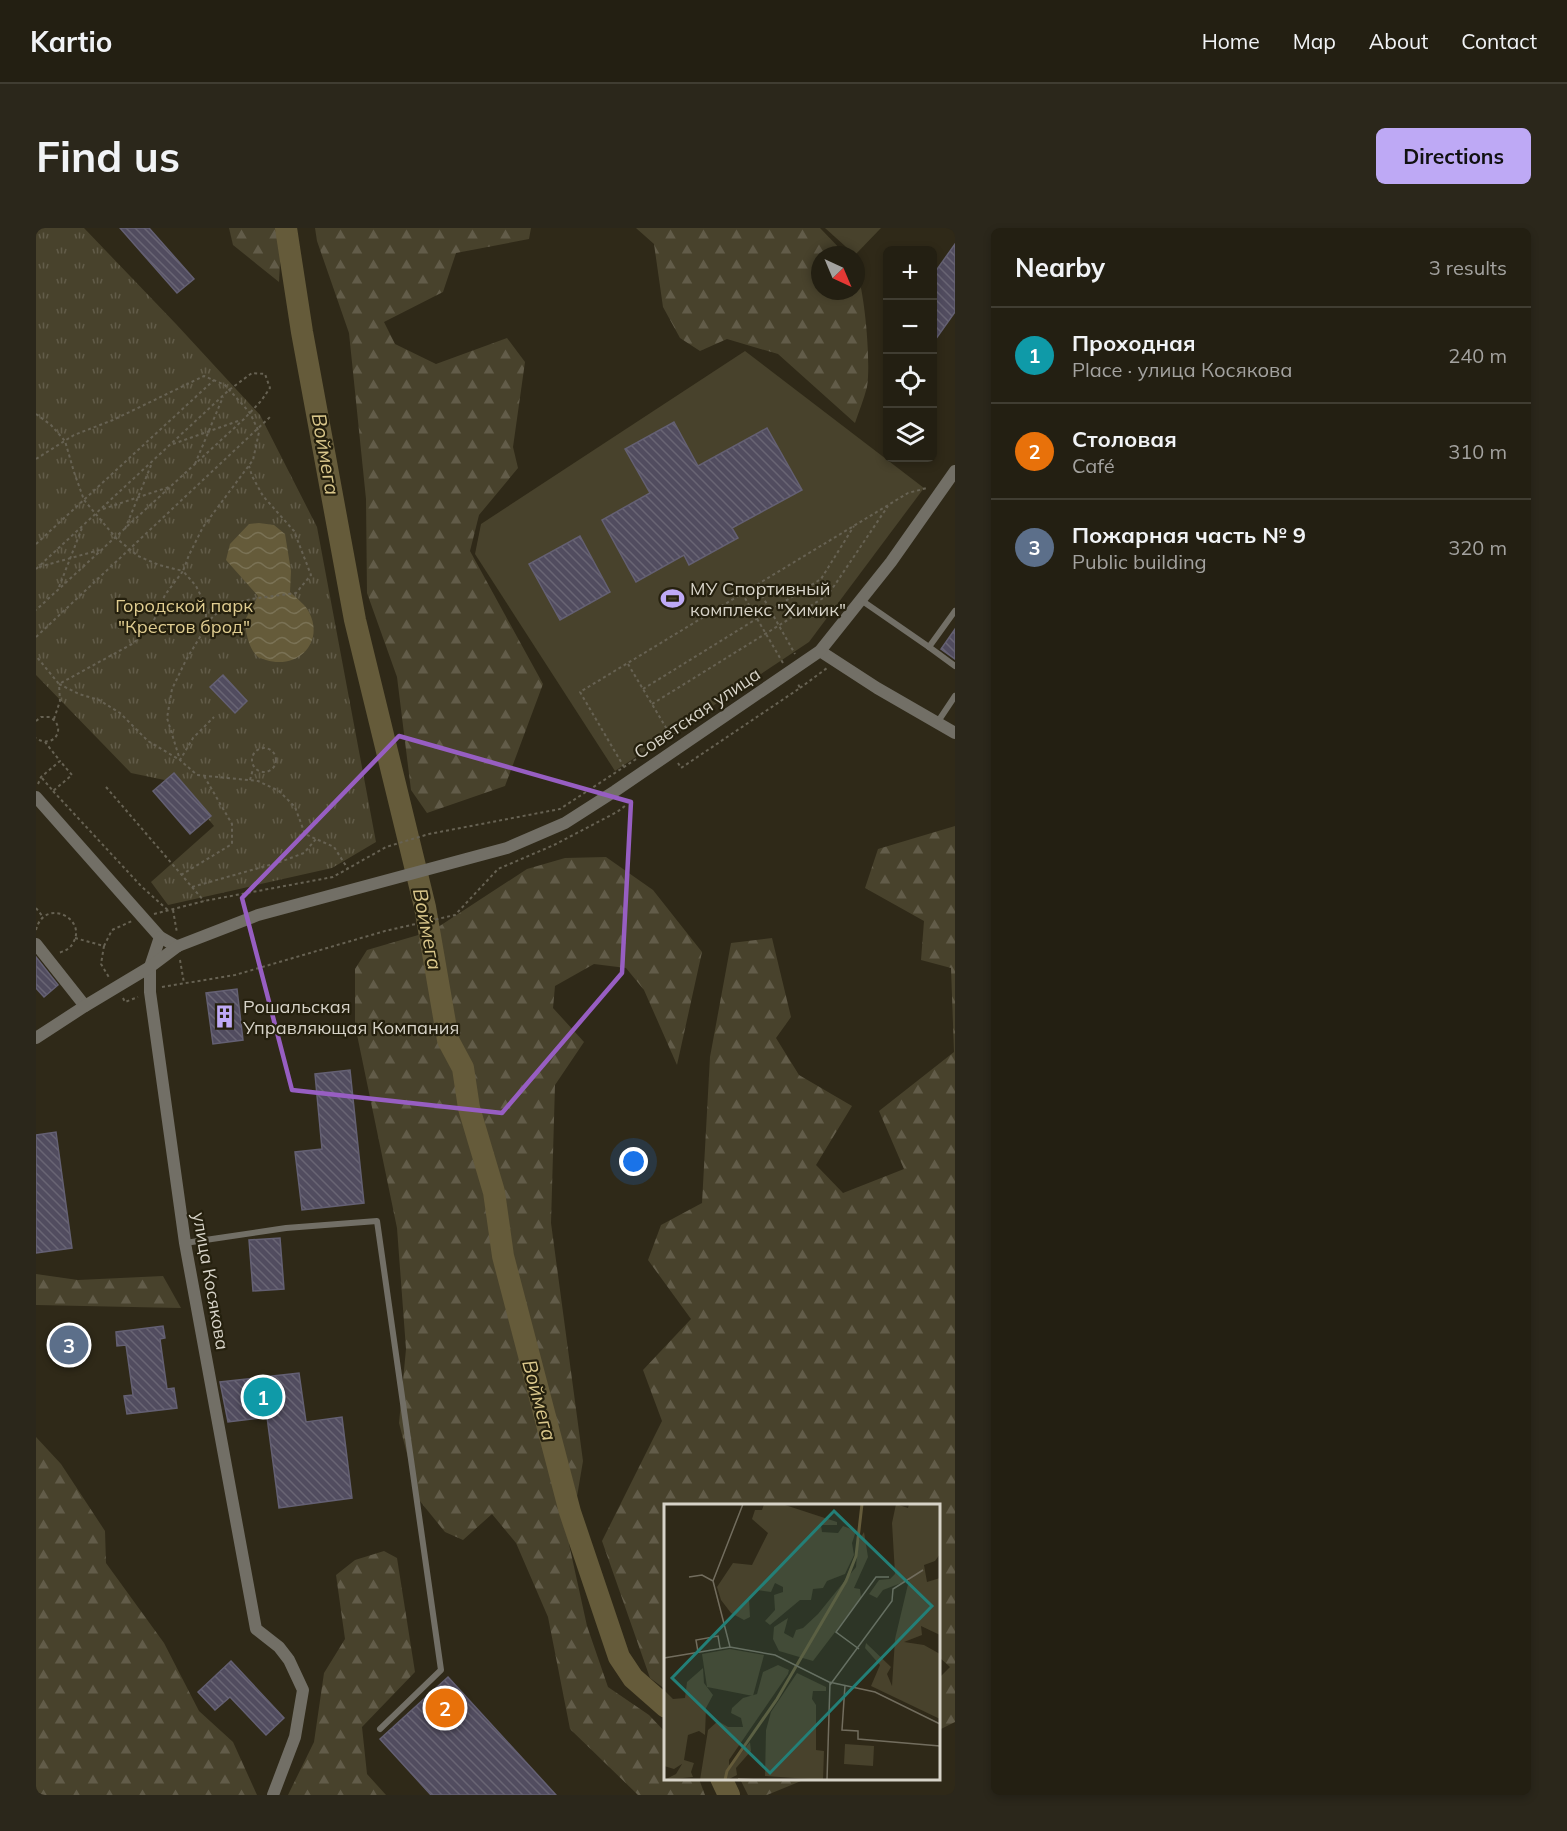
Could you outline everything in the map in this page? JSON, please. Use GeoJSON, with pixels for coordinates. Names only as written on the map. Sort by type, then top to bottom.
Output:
{"type":"FeatureCollection","features":[{"type":"Feature","properties":{"kind":"street","name":"Советская улица"},"geometry":{"type":"LineString","coordinates":[[36,1038],[150,967],[178,946],[258,915],[507,848],[565,823],[820,651],[891,562],[954,476]]}},
{"type":"Feature","properties":{"kind":"street"},"geometry":{"type":"LineString","coordinates":[[820,651],[877,688],[955,733]]}},
{"type":"Feature","properties":{"kind":"street"},"geometry":{"type":"LineString","coordinates":[[36,797],[160,937],[178,946]]}},
{"type":"Feature","properties":{"kind":"street","name":"улица Косякова"},"geometry":{"type":"LineString","coordinates":[[160,937],[150,967],[150,992],[185,1243],[256,1629],[279,1647],[289,1660],[303,1690],[295,1737],[273,1795]]}},
{"type":"Feature","properties":{"kind":"street"},"geometry":{"type":"LineString","coordinates":[[36,945],[85,1006]]}},
{"type":"Feature","properties":{"kind":"lane"},"geometry":{"type":"LineString","coordinates":[[861,600],[955,666]]}},
{"type":"Feature","properties":{"kind":"lane"},"geometry":{"type":"LineString","coordinates":[[929,647],[955,611]]}},
{"type":"Feature","properties":{"kind":"lane"},"geometry":{"type":"LineString","coordinates":[[937,723],[955,696]]}},
{"type":"Feature","properties":{"kind":"lane"},"geometry":{"type":"LineString","coordinates":[[185,1243],[286,1228],[377,1221],[441,1670],[380,1729]]}},
{"type":"Feature","properties":{"kind":"path"},"geometry":{"type":"LineString","coordinates":[[36,610],[250,413],[270,388],[265,374],[252,373],[224,394],[37,568]]}},
{"type":"Feature","properties":{"kind":"path"},"geometry":{"type":"LineString","coordinates":[[36,459],[74,435],[113,420],[204,376],[225,385],[250,413],[259,432],[253,460],[203,526],[183,571],[165,595],[150,628],[132,644],[59,684]]}},
{"type":"Feature","properties":{"kind":"path"},"geometry":{"type":"LineString","coordinates":[[36,544],[214,380]]}},
{"type":"Feature","properties":{"kind":"path"},"geometry":{"type":"LineString","coordinates":[[195,465],[224,394]]}},
{"type":"Feature","properties":{"kind":"path"},"geometry":{"type":"LineString","coordinates":[[36,414],[51,425],[65,441],[84,500],[116,538],[138,556],[159,565],[183,571],[196,586],[206,606],[206,627],[172,689],[167,718],[180,759]]}},
{"type":"Feature","properties":{"kind":"path"},"geometry":{"type":"LineString","coordinates":[[36,637],[270,417]]}},
{"type":"Feature","properties":{"kind":"path"},"geometry":{"type":"LineString","coordinates":[[170,445],[244,419]]}},
{"type":"Feature","properties":{"kind":"path"},"geometry":{"type":"LineString","coordinates":[[124,531],[153,460]]}},
{"type":"Feature","properties":{"kind":"path"},"geometry":{"type":"LineString","coordinates":[[206,623],[225,606],[250,599],[296,593],[311,575],[294,531],[263,496],[249,466]]}},
{"type":"Feature","properties":{"kind":"path"},"geometry":{"type":"LineString","coordinates":[[100,510],[172,486]]}},
{"type":"Feature","properties":{"kind":"path"},"geometry":{"type":"LineString","coordinates":[[624,767],[580,692],[908,493],[933,486],[927,494]]}},
{"type":"Feature","properties":{"kind":"path"},"geometry":{"type":"LineString","coordinates":[[652,705],[828,595],[889,504]]}},
{"type":"Feature","properties":{"kind":"path"},"geometry":{"type":"LineString","coordinates":[[643,689],[820,579],[856,524]]}},
{"type":"Feature","properties":{"kind":"path"},"geometry":{"type":"LineString","coordinates":[[58,590],[83,525]]}},
{"type":"Feature","properties":{"kind":"path"},"geometry":{"type":"LineString","coordinates":[[37,568],[105,548]]}},
{"type":"Feature","properties":{"kind":"path"},"geometry":{"type":"LineString","coordinates":[[756,585],[795,654],[803,649]]}},
{"type":"Feature","properties":{"kind":"path"},"geometry":{"type":"LineString","coordinates":[[742,593],[783,663],[786,661],[800,688]]}},
{"type":"Feature","properties":{"kind":"path"},"geometry":{"type":"LineString","coordinates":[[36,656],[59,684],[79,694],[99,700],[120,713],[148,741],[180,759],[197,775],[258,781],[279,791],[295,807],[305,834],[334,847],[348,869]]}},
{"type":"Feature","properties":{"kind":"path"},"geometry":{"type":"LineString","coordinates":[[663,741],[681,768],[837,661]]}},
{"type":"Feature","properties":{"kind":"path"},"geometry":{"type":"LineString","coordinates":[[627,663],[671,736]]}},
{"type":"Feature","properties":{"kind":"path"},"geometry":{"type":"LineString","coordinates":[[45,742],[51,741],[58,733],[54,719],[60,701],[59,684]]}},
{"type":"Feature","properties":{"kind":"path"},"geometry":{"type":"LineString","coordinates":[[36,720],[45,716],[54,719]]}},
{"type":"Feature","properties":{"kind":"path"},"geometry":{"type":"LineString","coordinates":[[180,759],[193,738],[214,717]]}},
{"type":"Feature","properties":{"kind":"path"},"geometry":{"type":"LineString","coordinates":[[75,938],[104,946],[111,930],[142,916],[169,912],[204,901],[333,877],[386,847],[429,834],[560,809],[699,717]]}},
{"type":"Feature","properties":{"kind":"path"},"geometry":{"type":"LineString","coordinates":[[36,738],[45,742],[72,775],[53,791]]}},
{"type":"Feature","properties":{"kind":"path"},"geometry":{"type":"LineString","coordinates":[[250,780],[254,767],[252,759],[256,751],[266,748],[275,753],[276,764],[270,771],[261,772],[254,767]]}},
{"type":"Feature","properties":{"kind":"path"},"geometry":{"type":"LineString","coordinates":[[36,789],[41,777],[60,761]]}},
{"type":"Feature","properties":{"kind":"path"},"geometry":{"type":"LineString","coordinates":[[182,875],[232,844],[232,824],[204,776]]}},
{"type":"Feature","properties":{"kind":"path"},"geometry":{"type":"LineString","coordinates":[[41,777],[141,886],[169,912]]}},
{"type":"Feature","properties":{"kind":"path"},"geometry":{"type":"LineString","coordinates":[[106,787],[204,901]]}},
{"type":"Feature","properties":{"kind":"path"},"geometry":{"type":"LineString","coordinates":[[150,992],[162,987],[235,975],[385,931],[455,915],[498,869],[554,845],[625,806]]}},
{"type":"Feature","properties":{"kind":"path"},"geometry":{"type":"LineString","coordinates":[[192,887],[304,853],[316,839]]}},
{"type":"Feature","properties":{"kind":"path"},"geometry":{"type":"LineString","coordinates":[[36,908],[43,917]]}},
{"type":"Feature","properties":{"kind":"path"},"geometry":{"type":"LineString","coordinates":[[36,930],[43,917],[55,912],[67,916],[75,926],[75,938],[68,949],[57,953]]}},
{"type":"Feature","properties":{"kind":"highlighted area"},"geometry":{"type":"Polygon","coordinates":[[[399,736],[631,802],[622,973],[502,1113],[292,1090],[242,898],[399,736]]]}},
{"type":"Feature","properties":{"kind":"green space","name":"Городской парк \"Крестов брод\""},"geometry":{"type":"Polygon","coordinates":[[[36,228],[84,228],[176,324],[260,415],[317,527],[376,842],[332,868],[168,905],[151,882],[214,826],[179,783],[131,773],[36,675],[36,228]]]}},
{"type":"Feature","properties":{"kind":"green space"},"geometry":{"type":"Polygon","coordinates":[[[229,228],[282,228],[279,282],[233,245],[229,228]]]}},
{"type":"Feature","properties":{"kind":"green space"},"geometry":{"type":"Polygon","coordinates":[[[315,228],[531,228],[529,239],[456,253],[443,292],[384,322],[395,344],[436,364],[507,338],[525,362],[513,447],[518,468],[479,515],[470,551],[543,684],[505,786],[427,813],[411,790],[397,677],[367,593],[366,499],[349,333],[317,241],[315,228]]]}},
{"type":"Feature","properties":{"kind":"green space"},"geometry":{"type":"Polygon","coordinates":[[[636,228],[820,228],[837,246],[811,246],[811,300],[863,300],[868,376],[866,392],[855,423],[778,354],[727,339],[700,351],[680,338],[663,307],[654,244],[636,228]]]}},
{"type":"Feature","properties":{"kind":"green space"},"geometry":{"type":"Polygon","coordinates":[[[825,228],[881,228],[864,246],[845,246],[825,228]]]}},
{"type":"Feature","properties":{"kind":"green space","name":"МУ Спортивный комплекс \"Химик\""},"geometry":{"type":"Polygon","coordinates":[[[745,351],[883,457],[883,462],[890,462],[924,488],[809,642],[615,771],[475,554],[481,524],[745,351]]]}},
{"type":"Feature","properties":{"kind":"green space"},"geometry":{"type":"Polygon","coordinates":[[[955,826],[955,1722],[940,1730],[940,1677],[950,1667],[940,1658],[940,1504],[664,1504],[664,1688],[650,1678],[602,1541],[662,1421],[643,1370],[691,1319],[648,1260],[661,1225],[702,1203],[710,1057],[731,943],[772,938],[791,1017],[776,1038],[799,1075],[852,1106],[816,1165],[843,1193],[904,1169],[879,1111],[954,1052],[951,968],[921,960],[924,921],[865,888],[878,849],[955,826]]]}},
{"type":"Feature","properties":{"kind":"green space"},"geometry":{"type":"Polygon","coordinates":[[[606,857],[653,890],[702,952],[677,1065],[644,990],[626,968],[594,964],[555,986],[553,1008],[584,1042],[555,1085],[551,1223],[583,1461],[569,1544],[587,1626],[608,1687],[649,1715],[664,1731],[664,1780],[699,1780],[705,1795],[638,1795],[570,1729],[548,1617],[516,1543],[492,1514],[463,1540],[445,1532],[419,1500],[399,1423],[406,1349],[397,1228],[355,1025],[355,969],[367,950],[432,931],[527,869],[565,858],[606,857]]]}},
{"type":"Feature","properties":{"kind":"green space"},"geometry":{"type":"Polygon","coordinates":[[[36,1274],[78,1280],[163,1276],[181,1308],[36,1305],[36,1274]]]}},
{"type":"Feature","properties":{"kind":"green space"},"geometry":{"type":"Polygon","coordinates":[[[36,1437],[61,1464],[105,1531],[106,1563],[164,1643],[199,1711],[233,1742],[257,1795],[36,1795],[36,1437]]]}},
{"type":"Feature","properties":{"kind":"green space"},"geometry":{"type":"Polygon","coordinates":[[[384,1551],[397,1558],[415,1672],[362,1727],[367,1774],[386,1795],[288,1795],[314,1742],[324,1673],[345,1639],[336,1575],[355,1560],[384,1551]]]}},
{"type":"Feature","properties":{"kind":"green space"},"geometry":{"type":"Polygon","coordinates":[[[740,1780],[804,1780],[767,1795],[748,1795],[740,1780]]]}},
{"type":"Feature","properties":{"kind":"water"},"geometry":{"type":"Polygon","coordinates":[[[249,524],[274,525],[285,534],[291,571],[290,592],[308,609],[313,623],[311,643],[305,651],[288,661],[266,660],[258,657],[252,649],[244,622],[258,596],[226,560],[230,544],[249,524]]]}},
{"type":"Feature","properties":{"kind":"building"},"geometry":{"type":"Polygon","coordinates":[[[120,228],[149,228],[194,279],[177,293],[120,228]]]}},
{"type":"Feature","properties":{"kind":"building"},"geometry":{"type":"Polygon","coordinates":[[[955,244],[955,312],[937,337],[937,300],[937,269],[955,244]]]}},
{"type":"Feature","properties":{"kind":"building"},"geometry":{"type":"Polygon","coordinates":[[[674,422],[698,466],[767,428],[802,490],[732,528],[738,538],[689,565],[684,555],[636,582],[602,520],[650,493],[625,449],[674,422]]]}},
{"type":"Feature","properties":{"kind":"building"},"geometry":{"type":"Polygon","coordinates":[[[580,536],[610,592],[560,620],[529,564],[580,536]]]}},
{"type":"Feature","properties":{"kind":"building"},"geometry":{"type":"Polygon","coordinates":[[[955,629],[955,659],[941,649],[955,629]]]}},
{"type":"Feature","properties":{"kind":"building"},"geometry":{"type":"Polygon","coordinates":[[[223,675],[247,701],[235,713],[210,687],[223,675]]]}},
{"type":"Feature","properties":{"kind":"building"},"geometry":{"type":"Polygon","coordinates":[[[174,773],[211,816],[190,834],[153,791],[174,773]]]}},
{"type":"Feature","properties":{"kind":"building"},"geometry":{"type":"Polygon","coordinates":[[[36,957],[58,985],[44,997],[36,988],[36,957]]]}},
{"type":"Feature","properties":{"kind":"building","name":"Рошальская Управляющая Компания"},"geometry":{"type":"Polygon","coordinates":[[[237,989],[243,1040],[213,1044],[206,993],[237,989]]]}},
{"type":"Feature","properties":{"kind":"building"},"geometry":{"type":"Polygon","coordinates":[[[350,1070],[364,1203],[302,1210],[295,1152],[322,1149],[315,1074],[350,1070]]]}},
{"type":"Feature","properties":{"kind":"building"},"geometry":{"type":"Polygon","coordinates":[[[56,1132],[72,1248],[36,1253],[36,1135],[56,1132]]]}},
{"type":"Feature","properties":{"kind":"building"},"geometry":{"type":"Polygon","coordinates":[[[280,1238],[284,1289],[253,1291],[249,1240],[280,1238]]]}},
{"type":"Feature","properties":{"kind":"building"},"geometry":{"type":"Polygon","coordinates":[[[163,1326],[165,1338],[160,1339],[167,1389],[174,1388],[177,1408],[127,1414],[124,1396],[133,1395],[126,1345],[117,1346],[116,1332],[163,1326]]]}},
{"type":"Feature","properties":{"kind":"building"},"geometry":{"type":"Polygon","coordinates":[[[299,1373],[306,1422],[342,1417],[352,1498],[279,1508],[267,1417],[228,1422],[220,1382],[299,1373]]]}},
{"type":"Feature","properties":{"kind":"building"},"geometry":{"type":"Polygon","coordinates":[[[231,1661],[284,1718],[266,1735],[230,1697],[215,1710],[198,1692],[231,1661]]]}},
{"type":"Feature","properties":{"kind":"building"},"geometry":{"type":"Polygon","coordinates":[[[448,1677],[556,1795],[431,1795],[380,1739],[448,1677]]]}},
{"type":"Feature","properties":{"kind":"waterway","name":"Воймега"},"geometry":{"type":"LineString","coordinates":[[286,228],[302,332],[355,620],[425,907],[448,1040],[463,1068],[469,1108],[494,1192],[503,1256],[570,1512],[619,1657],[633,1678],[664,1705]]}},
{"type":"Feature","properties":{"kind":"waterway","name":"Воймега"},"geometry":{"type":"LineString","coordinates":[[722,1780],[729,1795]]}},
{"type":"Feature","properties":{"kind":"place","name":"МУ Спортивный комплекс \"Химик\""},"geometry":{"type":"Point","coordinates":[672,598]}},
{"type":"Feature","properties":{"kind":"place","name":"Рошальская Управляющая Компания"},"geometry":{"type":"Point","coordinates":[225,1016]}},
{"type":"Feature","properties":{"kind":"place","name":"Пожарная часть № 9"},"geometry":{"type":"Point","coordinates":[69,1345]}},
{"type":"Feature","properties":{"kind":"place","name":"Проходная"},"geometry":{"type":"Point","coordinates":[263,1397]}},
{"type":"Feature","properties":{"kind":"place","name":"Столовая"},"geometry":{"type":"Point","coordinates":[445,1708]}}]}
